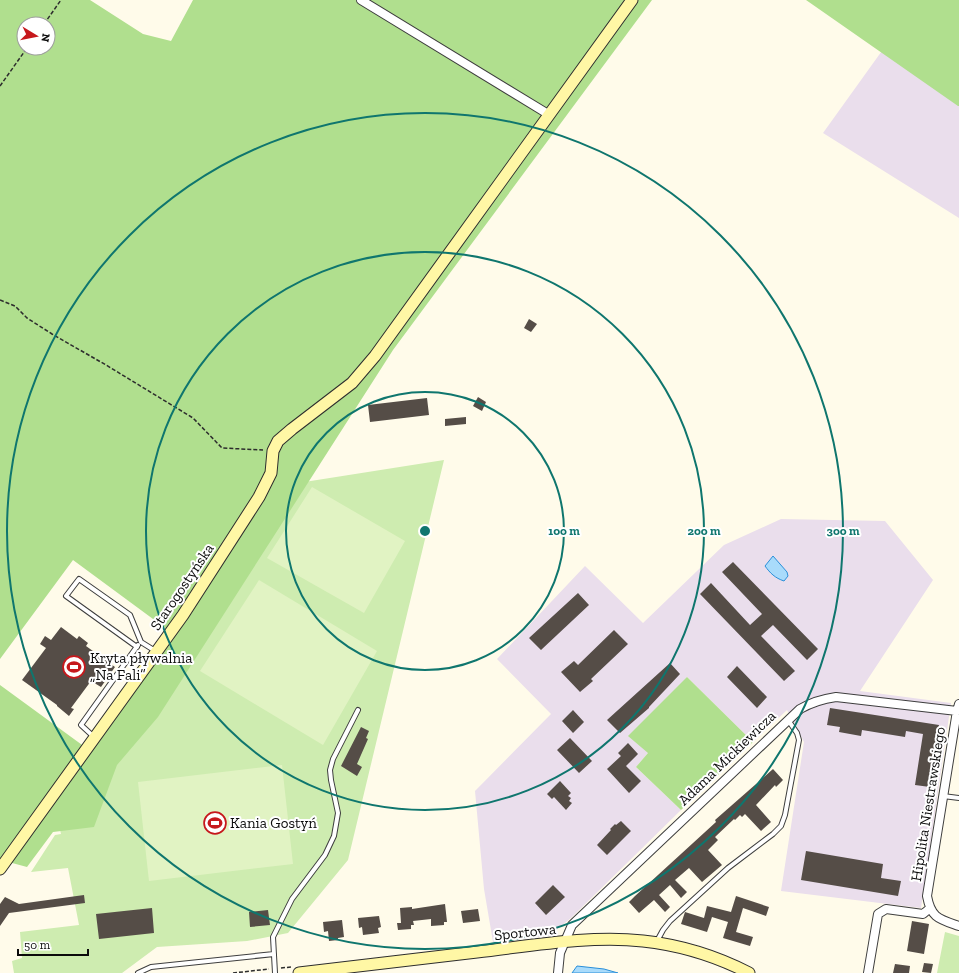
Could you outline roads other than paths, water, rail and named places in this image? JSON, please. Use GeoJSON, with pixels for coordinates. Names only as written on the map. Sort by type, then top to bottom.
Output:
{"type":"FeatureCollection","features":[{"type":"Feature","properties":{"kind":"street"},"geometry":{"type":"LineString","coordinates":[[361,0],[548,114],[632,0]]}},
{"type":"Feature","properties":{"kind":"street","name":"Starogostyńska"},"geometry":{"type":"LineString","coordinates":[[0,869],[183,615],[259,497],[270,473],[273,451],[278,441],[352,383],[376,356],[548,114]]}},
{"type":"Feature","properties":{"kind":"street","name":"Adama Mickiewicza"},"geometry":{"type":"LineString","coordinates":[[558,973],[560,954],[572,925],[800,709],[810,703],[822,699],[836,698],[958,708]]}},
{"type":"Feature","properties":{"kind":"street","name":"Hipolita Niestrawskiego"},"geometry":{"type":"LineString","coordinates":[[929,909],[927,896],[958,708]]}},
{"type":"Feature","properties":{"kind":"street"},"geometry":{"type":"LineString","coordinates":[[868,973],[878,914],[886,909],[923,914],[929,909],[936,916],[959,926]]}},
{"type":"Feature","properties":{"kind":"street","name":"Sportowa"},"geometry":{"type":"LineString","coordinates":[[300,973],[564,943],[616,939],[656,943],[683,948],[702,953],[749,973]]}},
{"type":"Feature","properties":{"kind":"lane"},"geometry":{"type":"LineString","coordinates":[[137,647],[66,596],[79,579],[130,615],[141,642],[157,652]]}},
{"type":"Feature","properties":{"kind":"lane"},"geometry":{"type":"LineString","coordinates":[[95,739],[82,725],[141,642]]}},
{"type":"Feature","properties":{"kind":"lane"},"geometry":{"type":"LineString","coordinates":[[275,973],[273,937],[292,899],[325,855],[334,836],[338,813],[330,770],[333,759],[358,710]]}},
{"type":"Feature","properties":{"kind":"lane"},"geometry":{"type":"LineString","coordinates":[[656,943],[670,921],[728,868],[773,834],[781,826],[785,815],[799,740],[797,733],[788,720]]}},
{"type":"Feature","properties":{"kind":"lane"},"geometry":{"type":"LineString","coordinates":[[943,796],[959,798]]}},
{"type":"Feature","properties":{"kind":"lane"},"geometry":{"type":"LineString","coordinates":[[138,973],[151,966],[274,954]]}},
{"type":"Feature","properties":{"kind":"water"},"geometry":{"type":"Polygon","coordinates":[[[773,556],[787,572],[788,576],[784,581],[773,575],[765,566],[773,556]]]}},
{"type":"Feature","properties":{"kind":"water"},"geometry":{"type":"Polygon","coordinates":[[[577,966],[604,969],[618,973],[572,973],[577,966]]]}},
{"type":"Feature","properties":{"kind":"place","name":"Kryta pływalnia „Na Fali”"},"geometry":{"type":"Point","coordinates":[74,667]}},
{"type":"Feature","properties":{"kind":"place","name":"Kania Gostyń"},"geometry":{"type":"Point","coordinates":[215,823]}}]}
